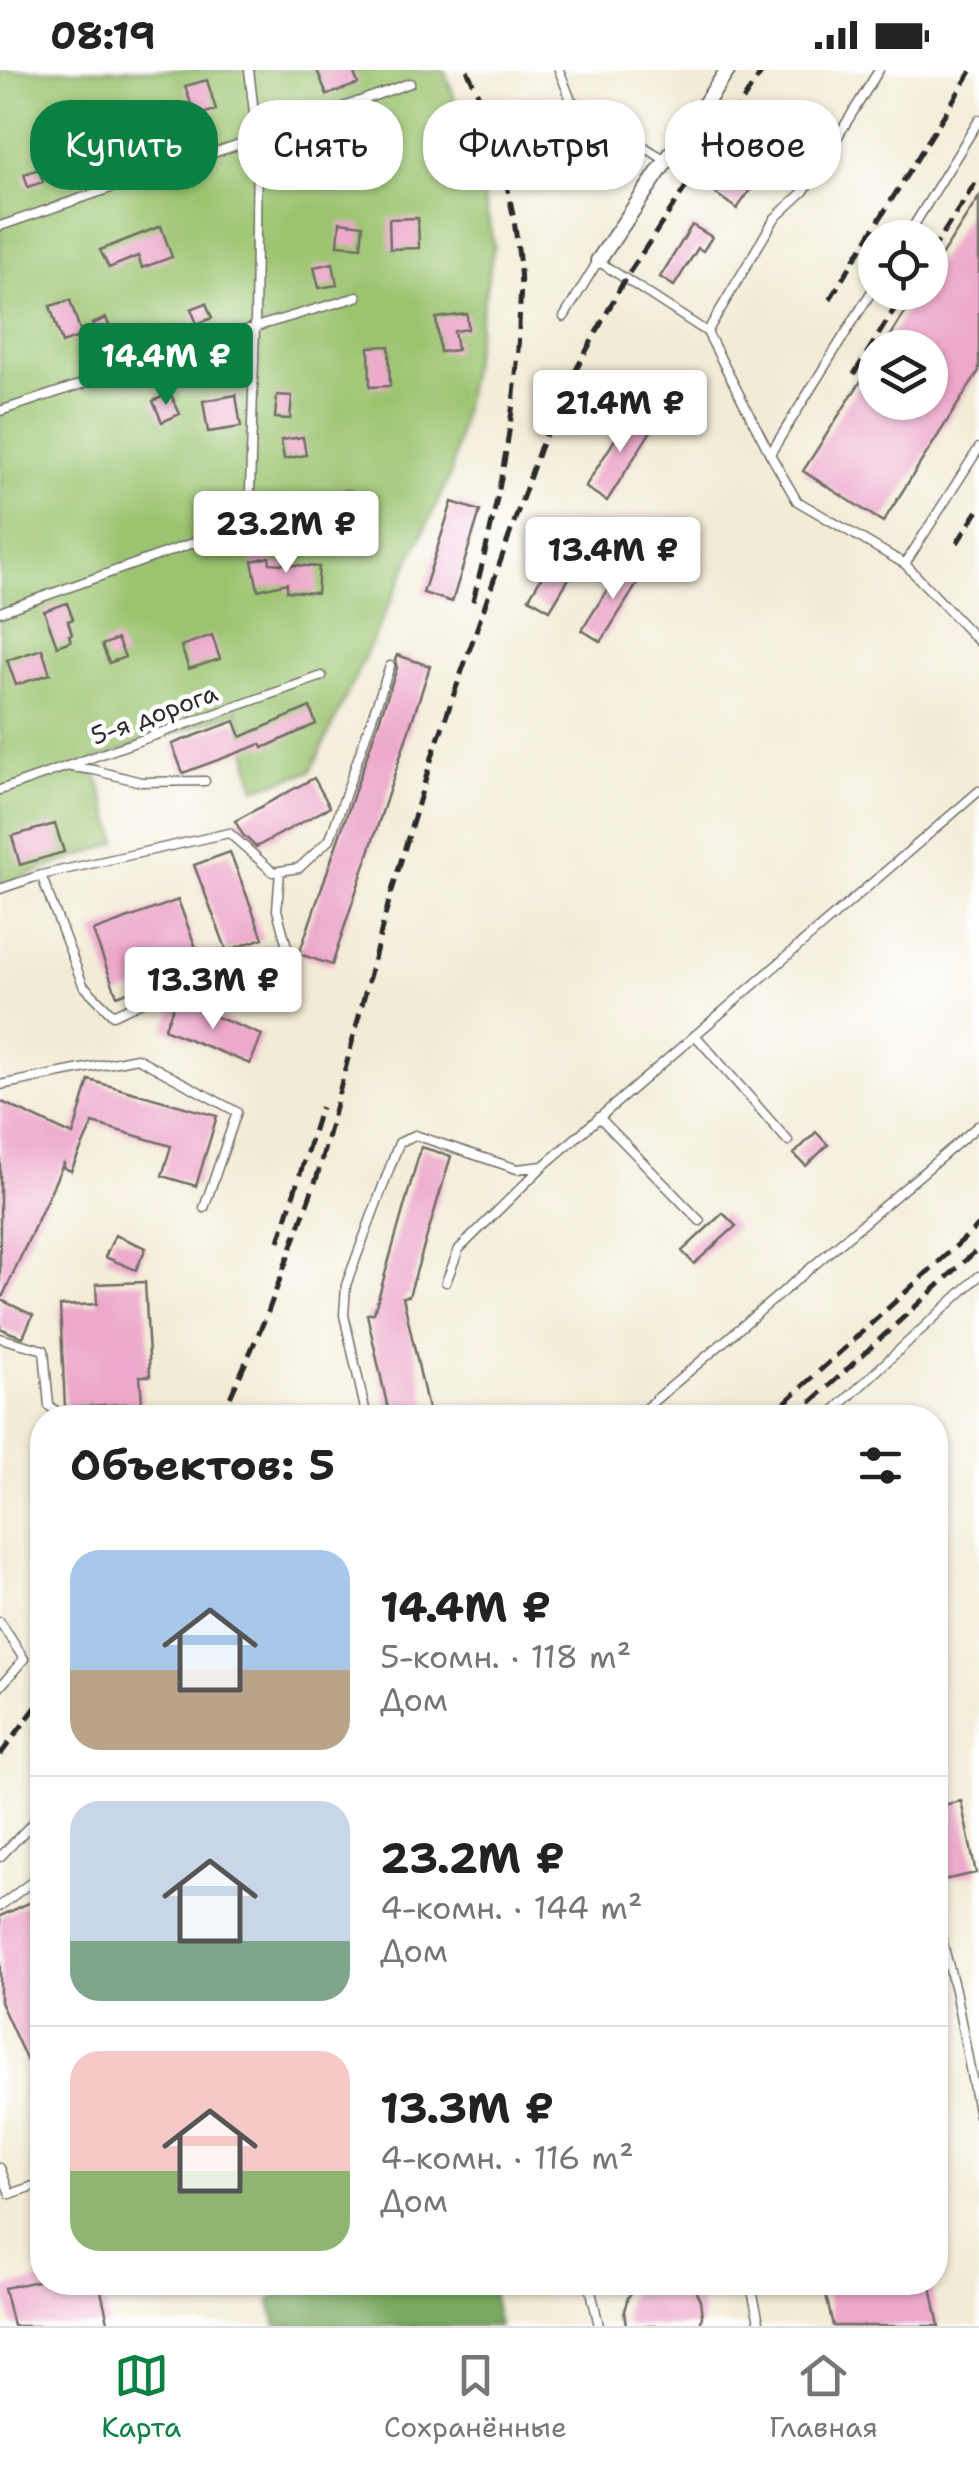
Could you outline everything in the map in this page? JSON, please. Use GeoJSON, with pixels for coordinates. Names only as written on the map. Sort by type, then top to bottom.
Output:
{"type":"FeatureCollection","features":[{"type":"Feature","properties":{"kind":"street"},"geometry":{"type":"LineString","coordinates":[[707,100],[728,70]]}},
{"type":"Feature","properties":{"kind":"street"},"geometry":{"type":"LineString","coordinates":[[598,261],[665,160]]}},
{"type":"Feature","properties":{"kind":"lane"},"geometry":{"type":"LineString","coordinates":[[249,70],[253,100]]}},
{"type":"Feature","properties":{"kind":"lane"},"geometry":{"type":"LineString","coordinates":[[559,70],[570,100],[665,160]]}},
{"type":"Feature","properties":{"kind":"lane"},"geometry":{"type":"LineString","coordinates":[[707,332],[775,218],[804,191],[879,70]]}},
{"type":"Feature","properties":{"kind":"lane"},"geometry":{"type":"LineString","coordinates":[[363,100],[410,83]]}},
{"type":"Feature","properties":{"kind":"lane"},"geometry":{"type":"LineString","coordinates":[[917,220],[979,120]]}},
{"type":"Feature","properties":{"kind":"lane"},"geometry":{"type":"LineString","coordinates":[[0,226],[238,145]]}},
{"type":"Feature","properties":{"kind":"lane"},"geometry":{"type":"LineString","coordinates":[[249,523],[256,190]]}},
{"type":"Feature","properties":{"kind":"lane"},"geometry":{"type":"LineString","coordinates":[[564,317],[598,261],[707,332],[797,501],[905,564],[979,642]]}},
{"type":"Feature","properties":{"kind":"lane"},"geometry":{"type":"LineString","coordinates":[[0,411],[358,296]]}},
{"type":"Feature","properties":{"kind":"lane"},"geometry":{"type":"LineString","coordinates":[[770,454],[860,310]]}},
{"type":"Feature","properties":{"kind":"lane"},"geometry":{"type":"LineString","coordinates":[[905,564],[979,448]]}},
{"type":"Feature","properties":{"kind":"lane"},"geometry":{"type":"LineString","coordinates":[[0,612],[249,523],[348,494]]}},
{"type":"Feature","properties":{"kind":"lane"},"geometry":{"type":"LineString","coordinates":[[0,889],[41,875],[230,832],[274,872],[299,868],[330,839],[390,666]]}},
{"type":"Feature","properties":{"kind":"lane","name":"5-я дорога"},"geometry":{"type":"LineString","coordinates":[[0,790],[322,676]]}},
{"type":"Feature","properties":{"kind":"lane"},"geometry":{"type":"LineString","coordinates":[[66,767],[142,782],[205,782]]}},
{"type":"Feature","properties":{"kind":"lane"},"geometry":{"type":"LineString","coordinates":[[446,1282],[459,1248],[543,1166],[979,791]]}},
{"type":"Feature","properties":{"kind":"lane"},"geometry":{"type":"LineString","coordinates":[[41,875],[84,985],[113,1015],[166,990],[205,999],[267,992],[278,982],[290,954],[277,910],[280,871]]}},
{"type":"Feature","properties":{"kind":"lane"},"geometry":{"type":"LineString","coordinates":[[695,1034],[788,1141]]}},
{"type":"Feature","properties":{"kind":"lane"},"geometry":{"type":"LineString","coordinates":[[0,1085],[137,1058],[237,1112],[204,1208]]}},
{"type":"Feature","properties":{"kind":"lane"},"geometry":{"type":"LineString","coordinates":[[599,1117],[700,1221]]}},
{"type":"Feature","properties":{"kind":"lane"},"geometry":{"type":"LineString","coordinates":[[649,1405],[979,1125]]}},
{"type":"Feature","properties":{"kind":"lane"},"geometry":{"type":"LineString","coordinates":[[363,1405],[344,1315],[346,1285],[399,1143],[416,1135],[517,1169],[543,1166]]}},
{"type":"Feature","properties":{"kind":"lane"},"geometry":{"type":"LineString","coordinates":[[840,1405],[979,1276]]}},
{"type":"Feature","properties":{"kind":"lane"},"geometry":{"type":"LineString","coordinates":[[0,1338],[44,1350],[49,1405]]}},
{"type":"Feature","properties":{"kind":"lane"},"geometry":{"type":"LineString","coordinates":[[0,1622],[24,1659],[0,1688]]}},
{"type":"Feature","properties":{"kind":"lane"},"geometry":{"type":"LineString","coordinates":[[0,1857],[30,1826]]}},
{"type":"Feature","properties":{"kind":"lane"},"geometry":{"type":"LineString","coordinates":[[0,1906],[30,1883]]}},
{"type":"Feature","properties":{"kind":"lane"},"geometry":{"type":"LineString","coordinates":[[948,1963],[979,2116]]}},
{"type":"Feature","properties":{"kind":"lane"},"geometry":{"type":"LineString","coordinates":[[966,2048],[979,2045]]}},
{"type":"Feature","properties":{"kind":"lane"},"geometry":{"type":"LineString","coordinates":[[0,2168],[10,2194],[30,2186]]}},
{"type":"Feature","properties":{"kind":"lane"},"geometry":{"type":"LineString","coordinates":[[592,2295],[598,2326]]}},
{"type":"Feature","properties":{"kind":"lane"},"geometry":{"type":"LineString","coordinates":[[753,2295],[760,2326]]}},
{"type":"Feature","properties":{"kind":"green space"},"geometry":{"type":"Polygon","coordinates":[[[0,70],[444,70],[455,100],[423,100],[423,190],[482,190],[494,246],[451,473],[311,771],[255,789],[238,711],[92,761],[118,842],[0,885],[0,70]]]}},
{"type":"Feature","properties":{"kind":"green space"},"geometry":{"type":"Polygon","coordinates":[[[277,2295],[493,2295],[499,2326],[276,2326],[270,2301],[277,2295]]]}},
{"type":"Feature","properties":{"kind":"building"},"geometry":{"type":"Polygon","coordinates":[[[317,70],[353,70],[358,84],[327,95],[317,70]]]}},
{"type":"Feature","properties":{"kind":"building"},"geometry":{"type":"Polygon","coordinates":[[[207,80],[213,100],[190,100],[185,86],[207,80]]]}},
{"type":"Feature","properties":{"kind":"building"},"geometry":{"type":"Polygon","coordinates":[[[719,190],[750,190],[737,209],[716,194],[719,190]]]}},
{"type":"Feature","properties":{"kind":"building"},"geometry":{"type":"Polygon","coordinates":[[[979,197],[979,371],[948,420],[948,330],[894,330],[907,310],[948,310],[948,245],[979,197]]]}},
{"type":"Feature","properties":{"kind":"building"},"geometry":{"type":"Polygon","coordinates":[[[418,218],[419,248],[390,249],[389,219],[418,218]]]}},
{"type":"Feature","properties":{"kind":"building"},"geometry":{"type":"Polygon","coordinates":[[[340,222],[363,225],[361,247],[338,245],[340,222]]]}},
{"type":"Feature","properties":{"kind":"building"},"geometry":{"type":"Polygon","coordinates":[[[692,225],[712,237],[703,251],[698,248],[674,286],[660,277],[692,225]]]}},
{"type":"Feature","properties":{"kind":"building"},"geometry":{"type":"Polygon","coordinates":[[[161,226],[172,257],[142,268],[138,256],[109,268],[100,250],[161,226]]]}},
{"type":"Feature","properties":{"kind":"building"},"geometry":{"type":"Polygon","coordinates":[[[333,263],[337,285],[319,288],[314,267],[333,263]]]}},
{"type":"Feature","properties":{"kind":"building"},"geometry":{"type":"Polygon","coordinates":[[[70,300],[82,336],[62,343],[50,306],[70,300]]]}},
{"type":"Feature","properties":{"kind":"building"},"geometry":{"type":"Polygon","coordinates":[[[206,303],[212,318],[197,324],[191,309],[206,303]]]}},
{"type":"Feature","properties":{"kind":"building"},"geometry":{"type":"Polygon","coordinates":[[[467,314],[468,329],[454,331],[457,350],[440,352],[436,318],[467,314]]]}},
{"type":"Feature","properties":{"kind":"building"},"geometry":{"type":"Polygon","coordinates":[[[106,318],[121,355],[106,360],[92,324],[106,318]]]}},
{"type":"Feature","properties":{"kind":"building"},"geometry":{"type":"Polygon","coordinates":[[[389,346],[390,386],[370,387],[369,347],[389,346]]]}},
{"type":"Feature","properties":{"kind":"building"},"geometry":{"type":"Polygon","coordinates":[[[858,385],[858,420],[948,420],[883,522],[803,471],[858,385]]]}},
{"type":"Feature","properties":{"kind":"building"},"geometry":{"type":"Polygon","coordinates":[[[170,393],[180,414],[162,422],[153,401],[170,393]]]}},
{"type":"Feature","properties":{"kind":"building"},"geometry":{"type":"Polygon","coordinates":[[[236,395],[241,427],[208,432],[203,401],[236,395]]]}},
{"type":"Feature","properties":{"kind":"building"},"geometry":{"type":"Polygon","coordinates":[[[277,395],[292,396],[290,419],[275,418],[277,395]]]}},
{"type":"Feature","properties":{"kind":"building"},"geometry":{"type":"Polygon","coordinates":[[[634,409],[656,423],[607,501],[585,487],[634,409]]]}},
{"type":"Feature","properties":{"kind":"building"},"geometry":{"type":"Polygon","coordinates":[[[303,437],[306,455],[284,459],[281,440],[303,437]]]}},
{"type":"Feature","properties":{"kind":"building"},"geometry":{"type":"Polygon","coordinates":[[[452,502],[480,511],[452,602],[423,593],[452,502]]]}},
{"type":"Feature","properties":{"kind":"building"},"geometry":{"type":"Polygon","coordinates":[[[571,527],[592,540],[550,610],[529,598],[571,527]]]}},
{"type":"Feature","properties":{"kind":"building"},"geometry":{"type":"Polygon","coordinates":[[[269,557],[270,563],[319,567],[317,593],[287,591],[287,583],[258,590],[252,561],[269,557]]]}},
{"type":"Feature","properties":{"kind":"building"},"geometry":{"type":"Polygon","coordinates":[[[625,561],[644,573],[601,642],[582,630],[625,561]]]}},
{"type":"Feature","properties":{"kind":"building"},"geometry":{"type":"Polygon","coordinates":[[[67,603],[73,619],[68,621],[71,641],[57,646],[44,611],[67,603]]]}},
{"type":"Feature","properties":{"kind":"building"},"geometry":{"type":"Polygon","coordinates":[[[212,635],[220,659],[189,669],[181,646],[212,635]]]}},
{"type":"Feature","properties":{"kind":"building"},"geometry":{"type":"Polygon","coordinates":[[[117,639],[125,657],[109,663],[102,645],[117,639]]]}},
{"type":"Feature","properties":{"kind":"building"},"geometry":{"type":"Polygon","coordinates":[[[42,649],[50,674],[16,685],[7,660],[42,649]]]}},
{"type":"Feature","properties":{"kind":"building"},"geometry":{"type":"Polygon","coordinates":[[[397,655],[430,666],[332,965],[299,954],[397,668],[397,655]]]}},
{"type":"Feature","properties":{"kind":"building"},"geometry":{"type":"Polygon","coordinates":[[[310,707],[316,724],[263,748],[261,744],[183,773],[172,744],[235,721],[241,737],[310,707]]]}},
{"type":"Feature","properties":{"kind":"building"},"geometry":{"type":"Polygon","coordinates":[[[314,778],[330,807],[256,847],[243,835],[235,821],[314,778]]]}},
{"type":"Feature","properties":{"kind":"building"},"geometry":{"type":"Polygon","coordinates":[[[55,824],[64,852],[20,865],[12,836],[55,824]]]}},
{"type":"Feature","properties":{"kind":"building"},"geometry":{"type":"Polygon","coordinates":[[[230,852],[263,938],[227,951],[194,865],[230,852]]]}},
{"type":"Feature","properties":{"kind":"building"},"geometry":{"type":"Polygon","coordinates":[[[178,900],[202,964],[117,996],[93,931],[178,900]]]}},
{"type":"Feature","properties":{"kind":"building"},"geometry":{"type":"Polygon","coordinates":[[[176,1001],[262,1035],[250,1064],[164,1029],[176,1001]]]}},
{"type":"Feature","properties":{"kind":"building"},"geometry":{"type":"Polygon","coordinates":[[[89,1080],[217,1116],[196,1186],[162,1176],[171,1146],[93,1123],[71,1171],[64,1168],[64,1162],[1,1300],[33,1315],[23,1337],[0,1328],[0,1101],[73,1135],[89,1080]]]}},
{"type":"Feature","properties":{"kind":"building"},"geometry":{"type":"Polygon","coordinates":[[[816,1132],[828,1145],[806,1166],[794,1154],[816,1132]]]}},
{"type":"Feature","properties":{"kind":"building"},"geometry":{"type":"Polygon","coordinates":[[[421,1147],[451,1156],[409,1296],[403,1297],[427,1405],[387,1405],[367,1314],[374,1313],[421,1147]]]}},
{"type":"Feature","properties":{"kind":"building"},"geometry":{"type":"Polygon","coordinates":[[[723,1213],[736,1226],[694,1264],[682,1251],[723,1213]]]}},
{"type":"Feature","properties":{"kind":"building"},"geometry":{"type":"Polygon","coordinates":[[[115,1235],[146,1248],[136,1270],[105,1257],[115,1235]]]}},
{"type":"Feature","properties":{"kind":"building"},"geometry":{"type":"Polygon","coordinates":[[[145,1282],[150,1376],[140,1376],[142,1403],[65,1405],[60,1306],[97,1304],[96,1284],[145,1282]]]}},
{"type":"Feature","properties":{"kind":"building"},"geometry":{"type":"Polygon","coordinates":[[[961,1801],[976,1873],[948,1879],[948,1804],[961,1801]]]}},
{"type":"Feature","properties":{"kind":"building"},"geometry":{"type":"Polygon","coordinates":[[[30,1902],[30,2068],[0,2002],[0,1916],[30,1902]]]}},
{"type":"Feature","properties":{"kind":"building"},"geometry":{"type":"Polygon","coordinates":[[[30,2283],[30,2295],[102,2295],[109,2326],[13,2326],[4,2288],[30,2283]]]}},
{"type":"Feature","properties":{"kind":"building"},"geometry":{"type":"Polygon","coordinates":[[[698,2295],[700,2326],[626,2326],[624,2311],[628,2297],[698,2295]]]}},
{"type":"Feature","properties":{"kind":"building"},"geometry":{"type":"Polygon","coordinates":[[[826,2295],[933,2295],[939,2326],[833,2326],[826,2295]]]}},
{"type":"Feature","properties":{"kind":"railway"},"geometry":{"type":"LineString","coordinates":[[467,70],[502,167],[521,284],[517,366],[508,436],[471,609]]}},
{"type":"Feature","properties":{"kind":"railway"},"geometry":{"type":"LineString","coordinates":[[227,1405],[268,1312],[317,1177],[389,901],[433,754],[540,448],[625,279],[763,70]]}},
{"type":"Feature","properties":{"kind":"railway"},"geometry":{"type":"LineString","coordinates":[[830,299],[972,70]]}},
{"type":"Feature","properties":{"kind":"railway"},"geometry":{"type":"LineString","coordinates":[[948,226],[979,177]]}},
{"type":"Feature","properties":{"kind":"railway"},"geometry":{"type":"LineString","coordinates":[[854,374],[894,310]]}},
{"type":"Feature","properties":{"kind":"railway"},"geometry":{"type":"LineString","coordinates":[[957,543],[979,509]]}},
{"type":"Feature","properties":{"kind":"railway"},"geometry":{"type":"LineString","coordinates":[[279,1241],[321,1107]]}},
{"type":"Feature","properties":{"kind":"railway"},"geometry":{"type":"LineString","coordinates":[[782,1405],[979,1225]]}},
{"type":"Feature","properties":{"kind":"railway"},"geometry":{"type":"LineString","coordinates":[[808,1405],[979,1248]]}},
{"type":"Feature","properties":{"kind":"railway"},"geometry":{"type":"LineString","coordinates":[[0,1755],[30,1715]]}}]}
